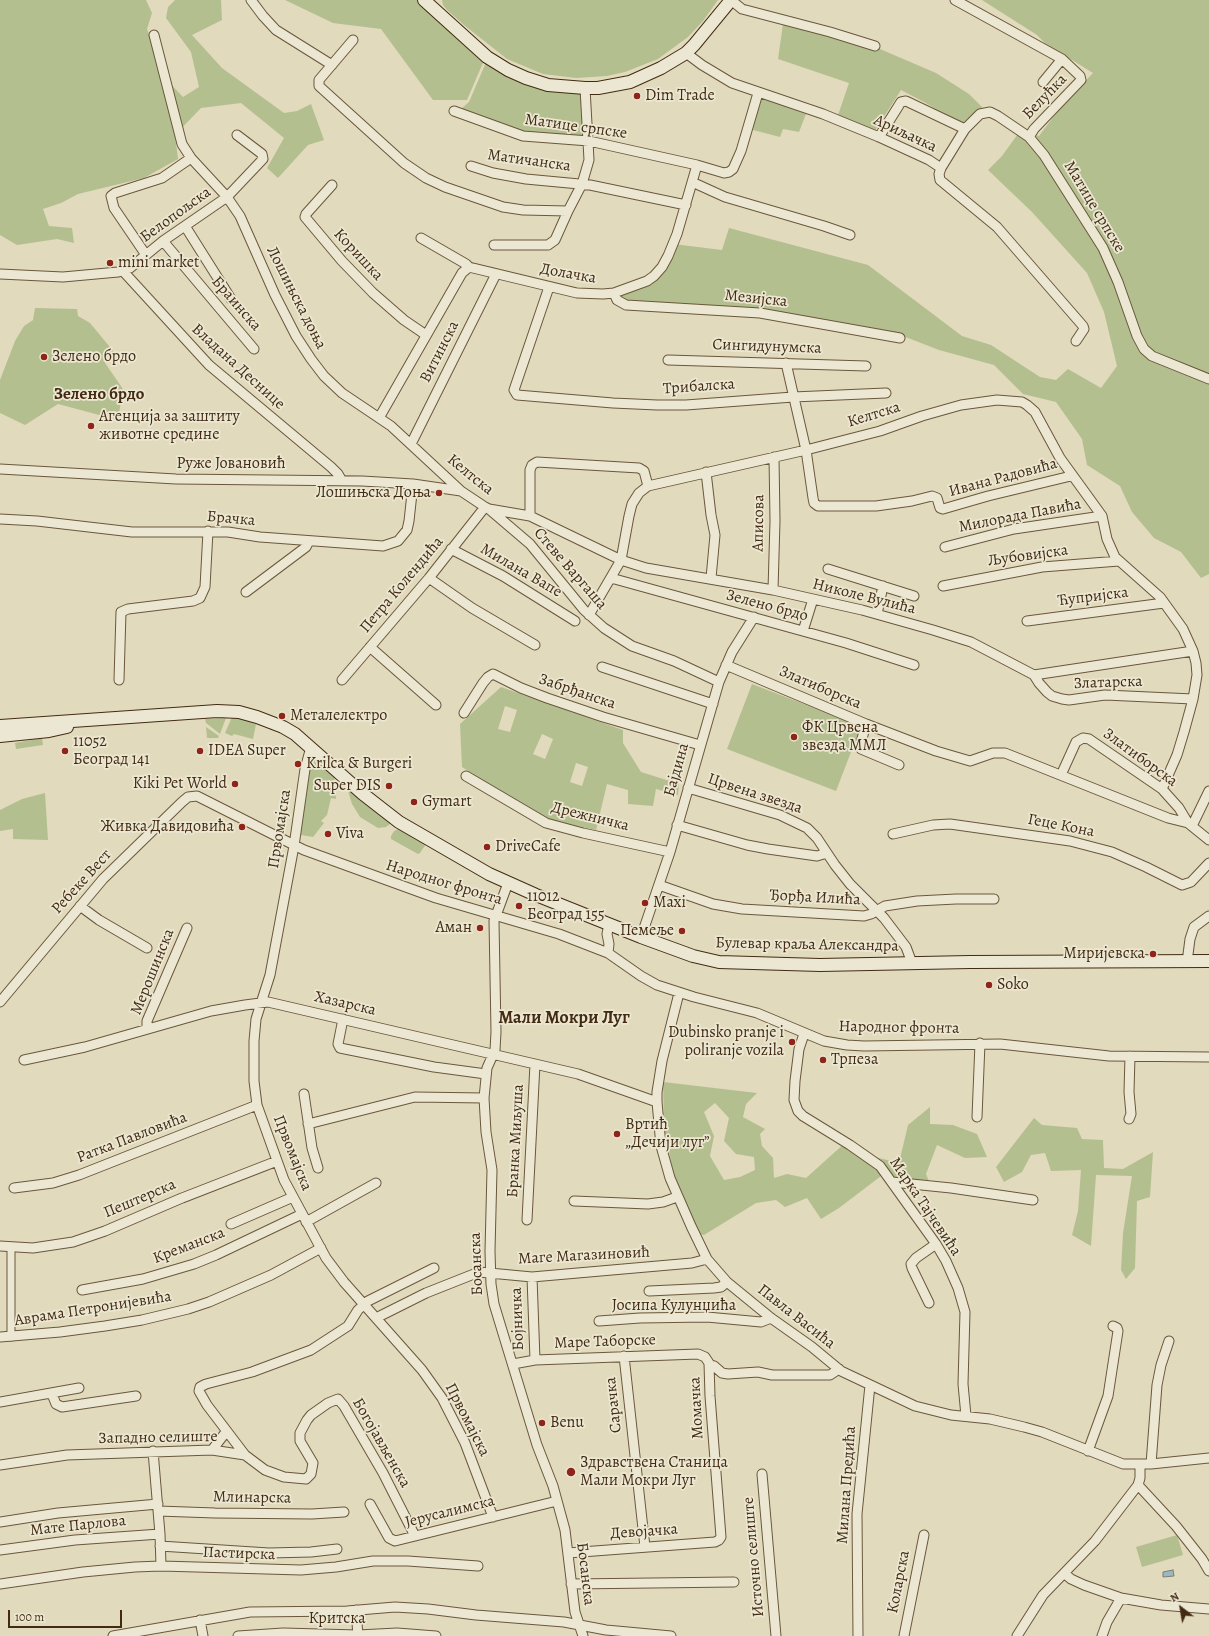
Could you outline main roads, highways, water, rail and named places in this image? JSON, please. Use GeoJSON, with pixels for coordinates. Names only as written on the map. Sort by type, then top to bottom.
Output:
{"type":"FeatureCollection","features":[{"type":"Feature","properties":{"kind":"main road"},"geometry":{"type":"LineString","coordinates":[[424,0],[435,6],[487,57],[508,70],[548,85],[585,88],[618,85],[637,80],[656,71],[686,53],[703,35],[731,0]]}},
{"type":"Feature","properties":{"kind":"main road","name":"Булевар краља Александра"},"geometry":{"type":"LineString","coordinates":[[1,734],[81,719],[209,711],[238,712],[257,717],[283,727],[311,747],[363,794],[399,822],[452,854],[508,883],[641,937],[693,956],[723,963],[820,965],[1209,961]]}},
{"type":"Feature","properties":{"kind":"water"},"geometry":{"type":"Polygon","coordinates":[[[1173,1570],[1174,1576],[1163,1577],[1163,1572],[1173,1570]]]}},
{"type":"Feature","properties":{"kind":"place","name":"Dim Trade"},"geometry":{"type":"Point","coordinates":[637,96]}},
{"type":"Feature","properties":{"kind":"place","name":"mini market"},"geometry":{"type":"Point","coordinates":[110,263]}},
{"type":"Feature","properties":{"kind":"place","name":"Зелено брдо"},"geometry":{"type":"Point","coordinates":[44,357]}},
{"type":"Feature","properties":{"kind":"place","name":"Агенција за заштиту животне средине"},"geometry":{"type":"Point","coordinates":[91,426]}},
{"type":"Feature","properties":{"kind":"place","name":"Лошињска Доња"},"geometry":{"type":"Point","coordinates":[439,493]}},
{"type":"Feature","properties":{"kind":"place","name":"Металелектро"},"geometry":{"type":"Point","coordinates":[282,716]}},
{"type":"Feature","properties":{"kind":"place","name":"ФК Црвена звезда ММЛ"},"geometry":{"type":"Point","coordinates":[794,737]}},
{"type":"Feature","properties":{"kind":"place","name":"11052 Београд 141"},"geometry":{"type":"Point","coordinates":[65,751]}},
{"type":"Feature","properties":{"kind":"place","name":"IDEA Super"},"geometry":{"type":"Point","coordinates":[200,751]}},
{"type":"Feature","properties":{"kind":"place","name":"Krilca & Burgeri"},"geometry":{"type":"Point","coordinates":[298,764]}},
{"type":"Feature","properties":{"kind":"place","name":"Kiki Pet World"},"geometry":{"type":"Point","coordinates":[235,784]}},
{"type":"Feature","properties":{"kind":"place","name":"Super DIS"},"geometry":{"type":"Point","coordinates":[389,786]}},
{"type":"Feature","properties":{"kind":"place","name":"Gymart"},"geometry":{"type":"Point","coordinates":[414,802]}},
{"type":"Feature","properties":{"kind":"place","name":"Живка Давидовића"},"geometry":{"type":"Point","coordinates":[242,827]}},
{"type":"Feature","properties":{"kind":"place","name":"Viva"},"geometry":{"type":"Point","coordinates":[328,834]}},
{"type":"Feature","properties":{"kind":"place","name":"DriveCafe"},"geometry":{"type":"Point","coordinates":[487,847]}},
{"type":"Feature","properties":{"kind":"place","name":"Maxi"},"geometry":{"type":"Point","coordinates":[645,903]}},
{"type":"Feature","properties":{"kind":"place","name":"11012 Београд 155"},"geometry":{"type":"Point","coordinates":[519,906]}},
{"type":"Feature","properties":{"kind":"place","name":"Аман"},"geometry":{"type":"Point","coordinates":[480,928]}},
{"type":"Feature","properties":{"kind":"place","name":"Пемеље"},"geometry":{"type":"Point","coordinates":[682,931]}},
{"type":"Feature","properties":{"kind":"place","name":"Миријевска"},"geometry":{"type":"Point","coordinates":[1153,954]}},
{"type":"Feature","properties":{"kind":"place","name":"Soko"},"geometry":{"type":"Point","coordinates":[989,985]}},
{"type":"Feature","properties":{"kind":"place","name":"Dubinsko pranje i poliranje vozila"},"geometry":{"type":"Point","coordinates":[792,1042]}},
{"type":"Feature","properties":{"kind":"place","name":"Трпеза"},"geometry":{"type":"Point","coordinates":[823,1060]}},
{"type":"Feature","properties":{"kind":"place","name":"Вртић „Дечији луг”"},"geometry":{"type":"Point","coordinates":[617,1134]}},
{"type":"Feature","properties":{"kind":"place","name":"Benu"},"geometry":{"type":"Point","coordinates":[542,1423]}},
{"type":"Feature","properties":{"kind":"place","name":"Здравствена Станица Мали Мокри Луг"},"geometry":{"type":"Point","coordinates":[571,1472]}},
{"type":"Feature","properties":{"kind":"district","name":"Зелено брдо"},"geometry":{"type":"Point","coordinates":[99,395]}},
{"type":"Feature","properties":{"kind":"district","name":"Мали Мокри Луг"},"geometry":{"type":"Point","coordinates":[564,1019]}}]}
